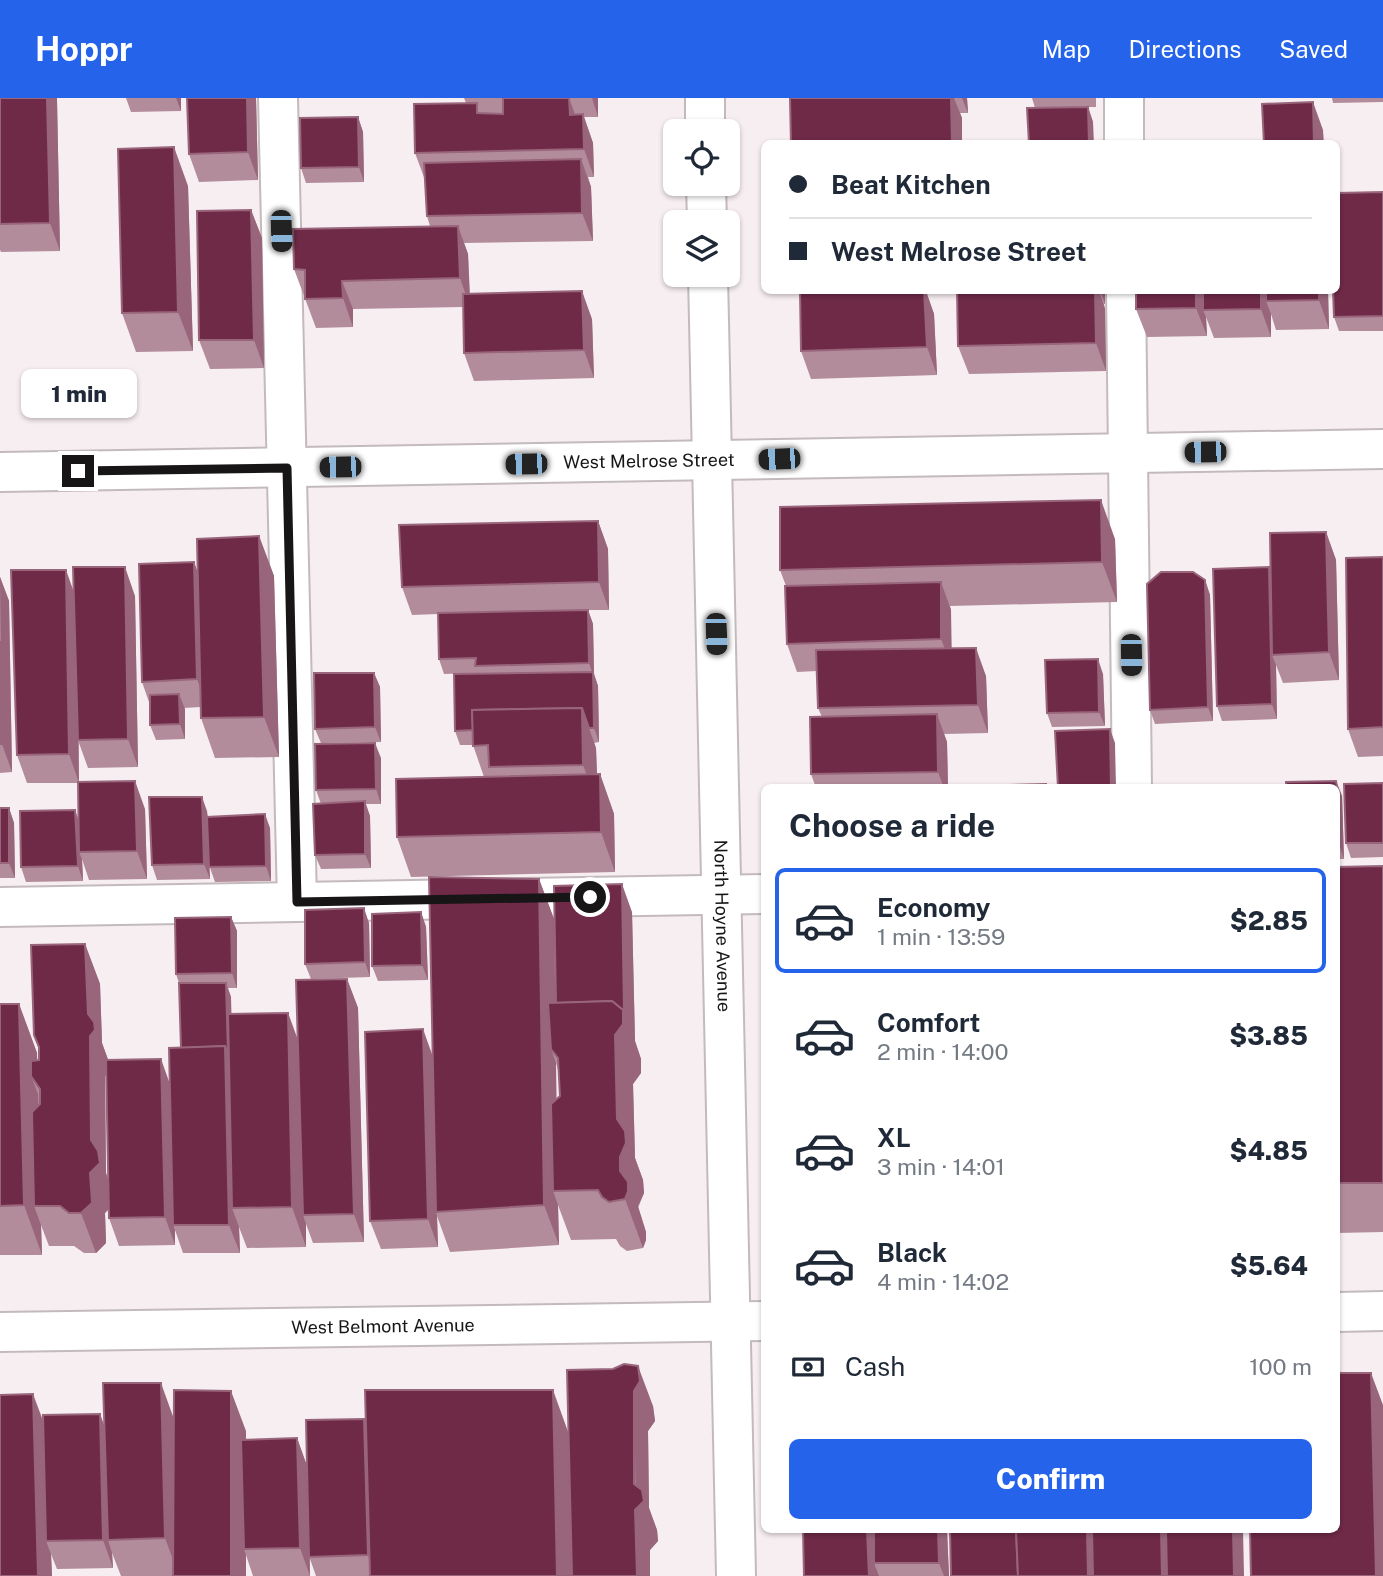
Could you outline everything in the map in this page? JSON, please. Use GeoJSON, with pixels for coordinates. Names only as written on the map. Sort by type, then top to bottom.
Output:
{"type":"FeatureCollection","features":[{"type":"Feature","properties":{"kind":"street"},"geometry":{"type":"LineString","coordinates":[[278,98],[297,902]]}},
{"type":"Feature","properties":{"kind":"street"},"geometry":{"type":"LineString","coordinates":[[705,98],[705,119]]}},
{"type":"Feature","properties":{"kind":"street"},"geometry":{"type":"LineString","coordinates":[[1124,98],[1124,140]]}},
{"type":"Feature","properties":{"kind":"street","name":"North Hoyne Avenue"},"geometry":{"type":"LineString","coordinates":[[708,287],[722,895],[748,1321],[736,1576]]}},
{"type":"Feature","properties":{"kind":"street"},"geometry":{"type":"LineString","coordinates":[[1126,294],[1132,784]]}},
{"type":"Feature","properties":{"kind":"street","name":"West Melrose Street"},"geometry":{"type":"LineString","coordinates":[[0,472],[1383,449]]}},
{"type":"Feature","properties":{"kind":"street"},"geometry":{"type":"LineString","coordinates":[[0,906],[761,894]]}},
{"type":"Feature","properties":{"kind":"street"},"geometry":{"type":"LineString","coordinates":[[1340,1312],[1383,1311]]}},
{"type":"Feature","properties":{"kind":"street","name":"West Belmont Avenue"},"geometry":{"type":"LineString","coordinates":[[0,1332],[748,1321]]}},
{"type":"Feature","properties":{"kind":"building"},"geometry":{"type":"Polygon","coordinates":[[[0,98],[47,98],[50,223],[0,224],[0,98]]]}},
{"type":"Feature","properties":{"kind":"building"},"geometry":{"type":"Polygon","coordinates":[[[187,98],[247,98],[248,152],[189,154],[187,98]]]}},
{"type":"Feature","properties":{"kind":"building"},"geometry":{"type":"Polygon","coordinates":[[[503,98],[569,98],[570,115],[583,114],[584,149],[415,153],[414,104],[477,103],[477,113],[503,114],[503,98]]]}},
{"type":"Feature","properties":{"kind":"building"},"geometry":{"type":"Polygon","coordinates":[[[790,98],[951,98],[952,140],[791,140],[790,98]]]}},
{"type":"Feature","properties":{"kind":"building"},"geometry":{"type":"Polygon","coordinates":[[[1313,102],[1314,140],[1264,140],[1262,104],[1313,102]]]}},
{"type":"Feature","properties":{"kind":"building"},"geometry":{"type":"Polygon","coordinates":[[[1088,107],[1089,140],[1029,140],[1027,108],[1088,107]]]}},
{"type":"Feature","properties":{"kind":"building"},"geometry":{"type":"Polygon","coordinates":[[[358,117],[359,167],[301,168],[300,118],[358,117]]]}},
{"type":"Feature","properties":{"kind":"building"},"geometry":{"type":"Polygon","coordinates":[[[174,147],[178,312],[122,313],[118,149],[174,147]]]}},
{"type":"Feature","properties":{"kind":"building"},"geometry":{"type":"Polygon","coordinates":[[[581,159],[582,213],[427,216],[424,163],[581,159]]]}},
{"type":"Feature","properties":{"kind":"building"},"geometry":{"type":"Polygon","coordinates":[[[1383,192],[1383,316],[1334,317],[1333,294],[1340,294],[1340,193],[1383,192]]]}},
{"type":"Feature","properties":{"kind":"building"},"geometry":{"type":"Polygon","coordinates":[[[251,210],[254,340],[199,340],[197,211],[251,210]]]}},
{"type":"Feature","properties":{"kind":"building"},"geometry":{"type":"Polygon","coordinates":[[[458,226],[460,278],[342,281],[343,298],[305,299],[305,270],[294,269],[293,229],[458,226]]]}},
{"type":"Feature","properties":{"kind":"building"},"geometry":{"type":"Polygon","coordinates":[[[582,291],[584,350],[464,353],[463,294],[582,291]]]}},
{"type":"Feature","properties":{"kind":"building"},"geometry":{"type":"Polygon","coordinates":[[[800,294],[924,294],[927,347],[801,351],[800,294]]]}},
{"type":"Feature","properties":{"kind":"building"},"geometry":{"type":"Polygon","coordinates":[[[957,294],[1095,294],[1096,343],[958,346],[957,294]]]}},
{"type":"Feature","properties":{"kind":"building"},"geometry":{"type":"Polygon","coordinates":[[[1136,294],[1196,294],[1196,308],[1136,309],[1136,294]]]}},
{"type":"Feature","properties":{"kind":"building"},"geometry":{"type":"Polygon","coordinates":[[[1203,294],[1261,294],[1261,309],[1203,310],[1203,294]]]}},
{"type":"Feature","properties":{"kind":"building"},"geometry":{"type":"Polygon","coordinates":[[[1266,294],[1319,294],[1319,300],[1266,301],[1266,294]]]}},
{"type":"Feature","properties":{"kind":"building"},"geometry":{"type":"Polygon","coordinates":[[[1101,500],[1102,562],[780,570],[780,507],[1101,500]]]}},
{"type":"Feature","properties":{"kind":"building"},"geometry":{"type":"Polygon","coordinates":[[[598,521],[599,582],[402,587],[399,525],[598,521]]]}},
{"type":"Feature","properties":{"kind":"building"},"geometry":{"type":"Polygon","coordinates":[[[1326,532],[1329,652],[1272,655],[1270,533],[1326,532]]]}},
{"type":"Feature","properties":{"kind":"building"},"geometry":{"type":"Polygon","coordinates":[[[259,536],[264,717],[201,718],[197,539],[259,536]]]}},
{"type":"Feature","properties":{"kind":"building"},"geometry":{"type":"Polygon","coordinates":[[[1383,557],[1383,727],[1348,729],[1346,558],[1383,557]]]}},
{"type":"Feature","properties":{"kind":"building"},"geometry":{"type":"Polygon","coordinates":[[[194,562],[197,679],[142,682],[139,564],[194,562]]]}},
{"type":"Feature","properties":{"kind":"building"},"geometry":{"type":"Polygon","coordinates":[[[73,567],[125,567],[128,739],[78,740],[73,567]]]}},
{"type":"Feature","properties":{"kind":"building"},"geometry":{"type":"Polygon","coordinates":[[[1269,567],[1272,704],[1217,706],[1213,569],[1269,567]]]}},
{"type":"Feature","properties":{"kind":"building"},"geometry":{"type":"Polygon","coordinates":[[[11,570],[66,570],[69,754],[17,755],[11,570]]]}},
{"type":"Feature","properties":{"kind":"building"},"geometry":{"type":"Polygon","coordinates":[[[1161,572],[1193,572],[1205,580],[1208,707],[1150,710],[1147,584],[1161,572]]]}},
{"type":"Feature","properties":{"kind":"building"},"geometry":{"type":"Polygon","coordinates":[[[941,582],[941,639],[787,644],[785,586],[941,582]]]}},
{"type":"Feature","properties":{"kind":"building"},"geometry":{"type":"Polygon","coordinates":[[[588,610],[589,663],[475,666],[476,658],[439,659],[438,613],[588,610]]]}},
{"type":"Feature","properties":{"kind":"building"},"geometry":{"type":"Polygon","coordinates":[[[0,641],[2,744],[0,744],[0,641]]]}},
{"type":"Feature","properties":{"kind":"building"},"geometry":{"type":"Polygon","coordinates":[[[976,648],[978,705],[818,708],[816,650],[976,648]]]}},
{"type":"Feature","properties":{"kind":"building"},"geometry":{"type":"Polygon","coordinates":[[[1098,659],[1099,712],[1047,713],[1045,660],[1098,659]]]}},
{"type":"Feature","properties":{"kind":"building"},"geometry":{"type":"Polygon","coordinates":[[[593,672],[594,728],[589,728],[582,708],[472,710],[473,730],[455,731],[454,674],[593,672]]]}},
{"type":"Feature","properties":{"kind":"building"},"geometry":{"type":"Polygon","coordinates":[[[314,673],[374,673],[375,727],[315,729],[314,673]]]}},
{"type":"Feature","properties":{"kind":"building"},"geometry":{"type":"Polygon","coordinates":[[[179,694],[180,724],[150,725],[150,695],[179,694]]]}},
{"type":"Feature","properties":{"kind":"building"},"geometry":{"type":"Polygon","coordinates":[[[582,708],[583,765],[489,767],[488,745],[473,746],[472,710],[582,708]]]}},
{"type":"Feature","properties":{"kind":"building"},"geometry":{"type":"Polygon","coordinates":[[[937,714],[938,772],[811,774],[810,717],[937,714]]]}},
{"type":"Feature","properties":{"kind":"building"},"geometry":{"type":"Polygon","coordinates":[[[1110,729],[1111,784],[1058,784],[1055,731],[1110,729]]]}},
{"type":"Feature","properties":{"kind":"building"},"geometry":{"type":"Polygon","coordinates":[[[375,743],[376,789],[316,790],[315,744],[375,743]]]}},
{"type":"Feature","properties":{"kind":"building"},"geometry":{"type":"Polygon","coordinates":[[[600,774],[601,832],[397,837],[396,779],[600,774]]]}},
{"type":"Feature","properties":{"kind":"building"},"geometry":{"type":"Polygon","coordinates":[[[135,781],[137,851],[79,852],[78,782],[135,781]]]}},
{"type":"Feature","properties":{"kind":"building"},"geometry":{"type":"Polygon","coordinates":[[[1336,781],[1336,784],[1286,784],[1336,781]]]}},
{"type":"Feature","properties":{"kind":"building"},"geometry":{"type":"Polygon","coordinates":[[[1383,783],[1383,843],[1346,843],[1344,784],[1383,783]]]}},
{"type":"Feature","properties":{"kind":"building"},"geometry":{"type":"Polygon","coordinates":[[[149,797],[202,797],[204,864],[152,865],[149,797]]]}},
{"type":"Feature","properties":{"kind":"building"},"geometry":{"type":"Polygon","coordinates":[[[365,801],[365,854],[315,855],[313,804],[365,801]]]}},
{"type":"Feature","properties":{"kind":"building"},"geometry":{"type":"Polygon","coordinates":[[[0,808],[9,808],[9,863],[0,863],[0,808]]]}},
{"type":"Feature","properties":{"kind":"building"},"geometry":{"type":"Polygon","coordinates":[[[75,810],[78,866],[21,867],[20,811],[75,810]]]}},
{"type":"Feature","properties":{"kind":"building"},"geometry":{"type":"Polygon","coordinates":[[[265,814],[266,866],[209,867],[207,817],[265,814]]]}},
{"type":"Feature","properties":{"kind":"building"},"geometry":{"type":"Polygon","coordinates":[[[1383,866],[1383,1183],[1340,1183],[1340,867],[1383,866]]]}},
{"type":"Feature","properties":{"kind":"building"},"geometry":{"type":"Polygon","coordinates":[[[429,877],[539,879],[544,1205],[436,1212],[429,877]]]}},
{"type":"Feature","properties":{"kind":"building"},"geometry":{"type":"Polygon","coordinates":[[[622,884],[624,1013],[612,1001],[556,1003],[554,886],[622,884]]]}},
{"type":"Feature","properties":{"kind":"building"},"geometry":{"type":"Polygon","coordinates":[[[364,908],[365,962],[305,964],[305,910],[364,908]]]}},
{"type":"Feature","properties":{"kind":"building"},"geometry":{"type":"Polygon","coordinates":[[[421,912],[422,965],[372,966],[372,914],[421,912]]]}},
{"type":"Feature","properties":{"kind":"building"},"geometry":{"type":"Polygon","coordinates":[[[231,917],[232,973],[176,974],[175,918],[231,917]]]}},
{"type":"Feature","properties":{"kind":"building"},"geometry":{"type":"Polygon","coordinates":[[[85,944],[88,1014],[94,1022],[95,1030],[90,1036],[91,1140],[98,1151],[100,1163],[90,1173],[92,1203],[81,1213],[69,1213],[60,1206],[34,1206],[32,1112],[40,1104],[40,1089],[31,1076],[31,1061],[39,1060],[39,1047],[34,1035],[31,945],[85,944]]]}},
{"type":"Feature","properties":{"kind":"building"},"geometry":{"type":"Polygon","coordinates":[[[347,979],[354,1214],[303,1215],[296,980],[347,979]]]}},
{"type":"Feature","properties":{"kind":"building"},"geometry":{"type":"Polygon","coordinates":[[[179,983],[226,983],[228,1054],[225,1046],[181,1048],[179,983]]]}},
{"type":"Feature","properties":{"kind":"building"},"geometry":{"type":"Polygon","coordinates":[[[612,1001],[623,1010],[623,1024],[615,1035],[617,1119],[625,1131],[626,1143],[620,1157],[620,1171],[628,1182],[628,1191],[625,1199],[609,1202],[598,1190],[553,1191],[551,1104],[560,1096],[558,1058],[551,1049],[548,1003],[612,1001]]]}},
{"type":"Feature","properties":{"kind":"building"},"geometry":{"type":"Polygon","coordinates":[[[0,1004],[19,1004],[24,1205],[0,1206],[0,1004]]]}},
{"type":"Feature","properties":{"kind":"building"},"geometry":{"type":"Polygon","coordinates":[[[288,1013],[292,1207],[232,1208],[228,1014],[288,1013]]]}},
{"type":"Feature","properties":{"kind":"building"},"geometry":{"type":"Polygon","coordinates":[[[423,1029],[428,1219],[370,1221],[365,1032],[423,1029]]]}},
{"type":"Feature","properties":{"kind":"building"},"geometry":{"type":"Polygon","coordinates":[[[225,1046],[229,1225],[173,1225],[169,1048],[225,1046]]]}},
{"type":"Feature","properties":{"kind":"building"},"geometry":{"type":"Polygon","coordinates":[[[161,1059],[165,1217],[109,1218],[106,1060],[161,1059]]]}},
{"type":"Feature","properties":{"kind":"building"},"geometry":{"type":"Polygon","coordinates":[[[624,1364],[638,1366],[640,1381],[634,1391],[634,1484],[642,1490],[644,1501],[635,1510],[637,1576],[572,1576],[567,1370],[613,1369],[624,1364]]]}},
{"type":"Feature","properties":{"kind":"building"},"geometry":{"type":"Polygon","coordinates":[[[1340,1373],[1371,1373],[1376,1576],[1251,1576],[1250,1533],[1340,1533],[1340,1373]]]}},
{"type":"Feature","properties":{"kind":"building"},"geometry":{"type":"Polygon","coordinates":[[[103,1383],[161,1383],[165,1538],[108,1540],[103,1383]]]}},
{"type":"Feature","properties":{"kind":"building"},"geometry":{"type":"Polygon","coordinates":[[[174,1390],[231,1391],[231,1576],[173,1576],[174,1390]]]}},
{"type":"Feature","properties":{"kind":"building"},"geometry":{"type":"Polygon","coordinates":[[[365,1390],[553,1390],[557,1576],[370,1576],[365,1390]]]}},
{"type":"Feature","properties":{"kind":"building"},"geometry":{"type":"Polygon","coordinates":[[[33,1394],[38,1576],[0,1576],[0,1395],[33,1394]]]}},
{"type":"Feature","properties":{"kind":"building"},"geometry":{"type":"Polygon","coordinates":[[[100,1414],[103,1540],[46,1541],[43,1415],[100,1414]]]}},
{"type":"Feature","properties":{"kind":"building"},"geometry":{"type":"Polygon","coordinates":[[[364,1419],[368,1555],[309,1557],[306,1420],[364,1419]]]}},
{"type":"Feature","properties":{"kind":"building"},"geometry":{"type":"Polygon","coordinates":[[[297,1438],[300,1548],[244,1549],[241,1440],[297,1438]]]}},
{"type":"Feature","properties":{"kind":"building"},"geometry":{"type":"Polygon","coordinates":[[[803,1533],[867,1533],[869,1576],[804,1576],[803,1533]]]}},
{"type":"Feature","properties":{"kind":"building"},"geometry":{"type":"Polygon","coordinates":[[[874,1533],[938,1533],[939,1563],[874,1563],[874,1533]]]}},
{"type":"Feature","properties":{"kind":"building"},"geometry":{"type":"Polygon","coordinates":[[[950,1533],[1016,1533],[1018,1576],[951,1576],[950,1533]]]}},
{"type":"Feature","properties":{"kind":"building"},"geometry":{"type":"Polygon","coordinates":[[[1016,1533],[1087,1533],[1088,1576],[1018,1576],[1016,1533]]]}},
{"type":"Feature","properties":{"kind":"building"},"geometry":{"type":"Polygon","coordinates":[[[1092,1533],[1161,1533],[1162,1576],[1093,1576],[1092,1533]]]}},
{"type":"Feature","properties":{"kind":"building"},"geometry":{"type":"Polygon","coordinates":[[[1166,1533],[1233,1533],[1234,1576],[1167,1576],[1166,1533]]]}},
{"type":"Feature","properties":{"kind":"route"},"geometry":{"type":"LineString","coordinates":[[78,471],[287,468],[297,902],[590,897]]}}]}
